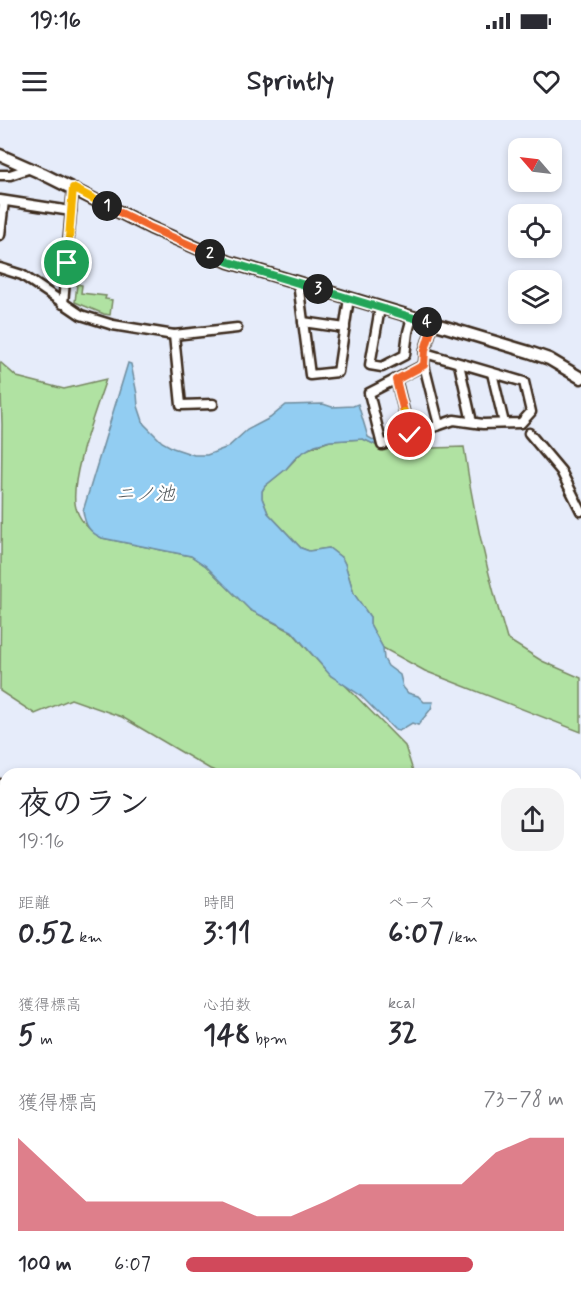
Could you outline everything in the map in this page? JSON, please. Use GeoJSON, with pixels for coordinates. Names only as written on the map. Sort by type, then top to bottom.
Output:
{"type":"FeatureCollection","features":[{"type":"Feature","properties":{"kind":"main road"},"geometry":{"type":"LineString","coordinates":[[0,155],[223,260],[549,359],[581,378]]}},
{"type":"Feature","properties":{"kind":"street"},"geometry":{"type":"LineString","coordinates":[[0,175],[10,175],[30,168]]}},
{"type":"Feature","properties":{"kind":"street"},"geometry":{"type":"LineString","coordinates":[[63,304],[73,188]]}},
{"type":"Feature","properties":{"kind":"street"},"geometry":{"type":"LineString","coordinates":[[0,235],[2,201],[71,211]]}},
{"type":"Feature","properties":{"kind":"street"},"geometry":{"type":"LineString","coordinates":[[0,268],[22,275],[81,315],[113,325],[174,335],[237,328]]}},
{"type":"Feature","properties":{"kind":"street"},"geometry":{"type":"LineString","coordinates":[[298,283],[310,375],[338,372],[349,298]]}},
{"type":"Feature","properties":{"kind":"street"},"geometry":{"type":"LineString","coordinates":[[380,308],[370,365],[382,367],[405,355],[412,318]]}},
{"type":"Feature","properties":{"kind":"street"},"geometry":{"type":"LineString","coordinates":[[303,322],[345,328]]}},
{"type":"Feature","properties":{"kind":"street"},"geometry":{"type":"LineString","coordinates":[[433,324],[424,365],[439,425]]}},
{"type":"Feature","properties":{"kind":"street"},"geometry":{"type":"LineString","coordinates":[[174,335],[181,405],[213,404]]}},
{"type":"Feature","properties":{"kind":"street"},"geometry":{"type":"LineString","coordinates":[[424,365],[369,393],[382,445],[454,420],[521,423],[531,411],[524,382],[425,353]]}},
{"type":"Feature","properties":{"kind":"street"},"geometry":{"type":"LineString","coordinates":[[459,364],[472,422]]}},
{"type":"Feature","properties":{"kind":"street"},"geometry":{"type":"LineString","coordinates":[[492,373],[504,423]]}},
{"type":"Feature","properties":{"kind":"street"},"geometry":{"type":"LineString","coordinates":[[396,380],[410,435]]}},
{"type":"Feature","properties":{"kind":"street"},"geometry":{"type":"LineString","coordinates":[[529,433],[561,471],[581,511]]}},
{"type":"Feature","properties":{"kind":"green space"},"geometry":{"type":"Polygon","coordinates":[[[77,284],[82,285],[81,293],[106,296],[105,299],[112,300],[110,315],[75,302],[77,284]]]}},
{"type":"Feature","properties":{"kind":"green space"},"geometry":{"type":"Polygon","coordinates":[[[0,362],[17,377],[64,389],[106,379],[84,446],[76,484],[77,511],[84,523],[102,538],[191,556],[206,566],[250,610],[292,632],[331,676],[342,682],[405,746],[412,768],[208,768],[122,717],[71,699],[35,714],[0,691],[2,424],[0,362]]]}},
{"type":"Feature","properties":{"kind":"green space"},"geometry":{"type":"Polygon","coordinates":[[[363,439],[378,446],[402,449],[464,447],[482,544],[507,639],[542,661],[581,678],[581,732],[425,671],[383,648],[370,624],[370,617],[354,594],[342,558],[329,548],[309,551],[301,548],[268,513],[262,498],[262,491],[303,451],[330,441],[363,439]]]}},
{"type":"Feature","properties":{"kind":"water","name":"ニノ池"},"geometry":{"type":"Polygon","coordinates":[[[128,363],[131,364],[138,406],[144,424],[162,442],[194,455],[207,455],[228,447],[247,430],[270,418],[286,405],[323,404],[332,407],[358,404],[368,437],[379,443],[378,446],[363,439],[330,441],[315,445],[297,456],[286,469],[265,486],[262,498],[268,513],[301,548],[309,551],[329,548],[342,558],[354,594],[370,617],[370,624],[383,648],[384,659],[388,666],[400,675],[403,687],[408,693],[418,696],[424,702],[433,702],[431,709],[418,725],[412,723],[399,731],[395,730],[360,695],[331,676],[292,631],[250,610],[206,566],[191,556],[102,538],[88,528],[83,511],[128,363]]]}},
{"type":"Feature","properties":{"kind":"route"},"geometry":{"type":"LineString","coordinates":[[67,263],[73,188],[151,228],[229,262],[433,324],[425,350],[424,365],[396,380],[410,435]]}}]}
